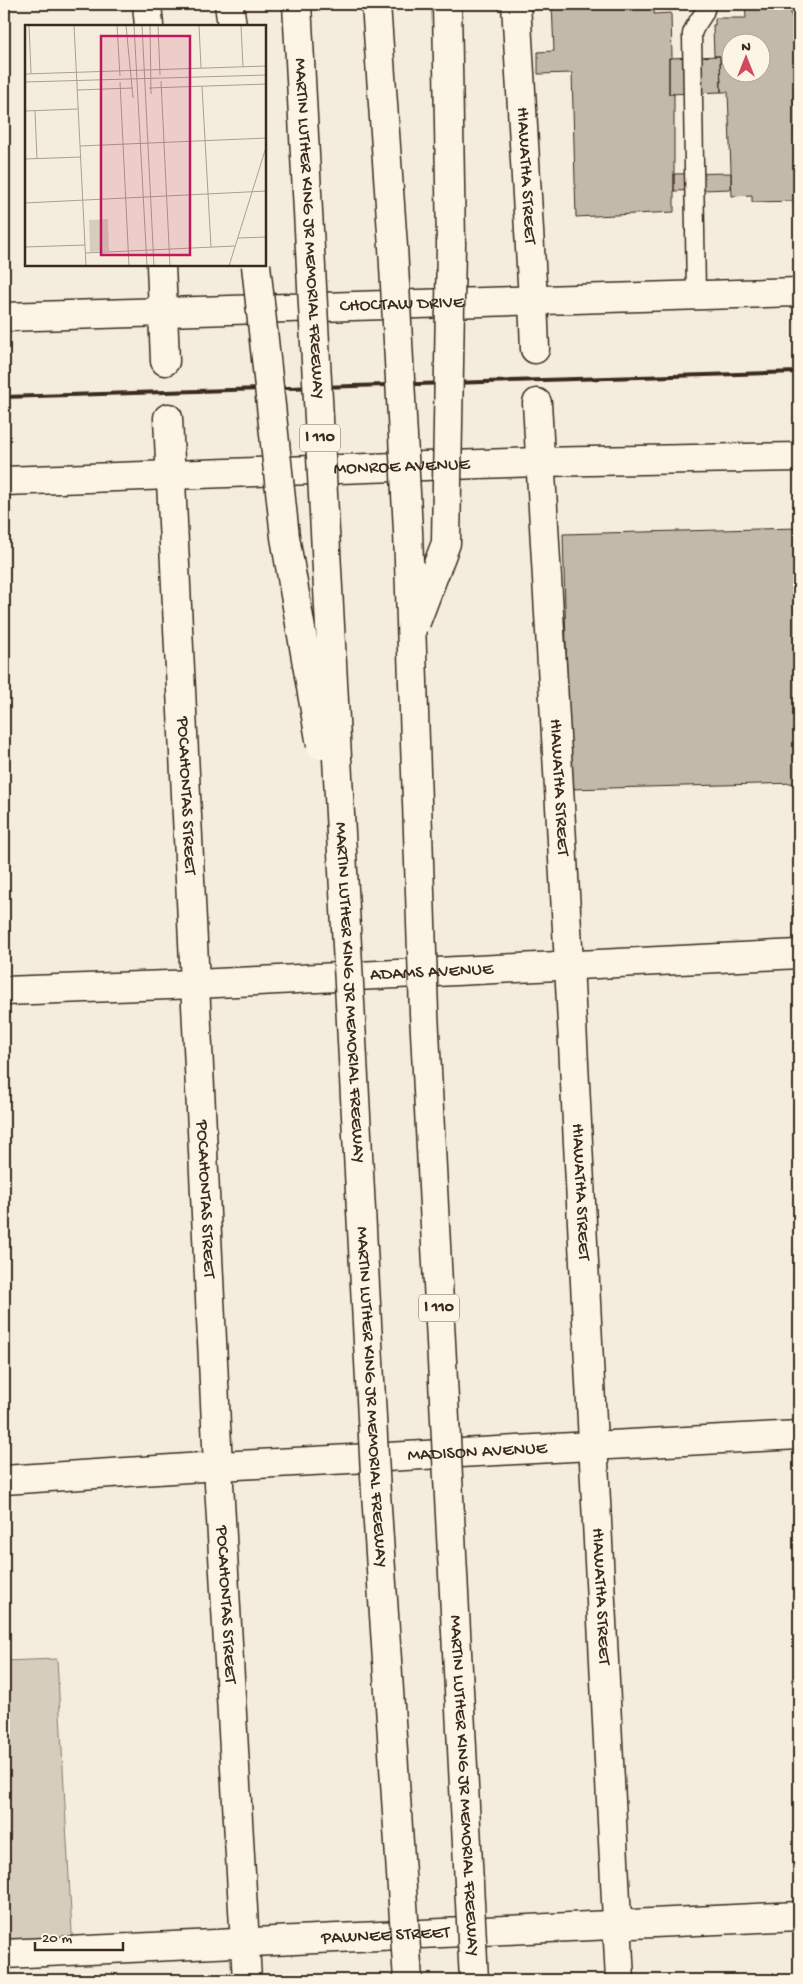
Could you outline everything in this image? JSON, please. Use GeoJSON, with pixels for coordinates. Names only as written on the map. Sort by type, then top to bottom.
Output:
{"type":"FeatureCollection","features":[{"type":"Feature","properties":{"kind":"main road"},"geometry":{"type":"LineString","coordinates":[[148,4],[149,25]]}},
{"type":"Feature","properties":{"kind":"main road"},"geometry":{"type":"LineString","coordinates":[[229,4],[232,25]]}},
{"type":"Feature","properties":{"kind":"main road","name":"MARTIN LUTHER KING JR MEMORIAL FREEWAY"},"geometry":{"type":"LineString","coordinates":[[297,4],[376,1493],[408,1980]]}},
{"type":"Feature","properties":{"kind":"main road","name":"MARTIN LUTHER KING JR MEMORIAL FREEWAY"},"geometry":{"type":"LineString","coordinates":[[376,4],[393,247],[411,635],[424,1014],[474,1980]]}},
{"type":"Feature","properties":{"kind":"main road"},"geometry":{"type":"LineString","coordinates":[[411,635],[446,543],[451,244],[447,4]]}},
{"type":"Feature","properties":{"kind":"main road","name":"HIAWATHA STREET"},"geometry":{"type":"LineString","coordinates":[[516,4],[535,349]]}},
{"type":"Feature","properties":{"kind":"main road"},"geometry":{"type":"LineString","coordinates":[[161,266],[165,361]]}},
{"type":"Feature","properties":{"kind":"main road"},"geometry":{"type":"LineString","coordinates":[[256,266],[285,537],[342,872]]}},
{"type":"Feature","properties":{"kind":"main road","name":"CHOCTAW DRIVE"},"geometry":{"type":"LineString","coordinates":[[4,317],[799,292]]}},
{"type":"Feature","properties":{"kind":"main road","name":"HIAWATHA STREET"},"geometry":{"type":"LineString","coordinates":[[537,403],[538,462],[569,964],[620,1980]]}},
{"type":"Feature","properties":{"kind":"main road","name":"POCAHONTAS STREET"},"geometry":{"type":"LineString","coordinates":[[168,418],[218,1466],[247,1980]]}},
{"type":"Feature","properties":{"kind":"main road","name":"MONROE AVENUE"},"geometry":{"type":"LineString","coordinates":[[4,481],[538,462],[799,457]]}},
{"type":"Feature","properties":{"kind":"main road","name":"ADAMS AVENUE"},"geometry":{"type":"LineString","coordinates":[[4,991],[196,984],[799,954]]}},
{"type":"Feature","properties":{"kind":"main road","name":"MADISON AVENUE"},"geometry":{"type":"LineString","coordinates":[[4,1480],[218,1466],[799,1435]]}},
{"type":"Feature","properties":{"kind":"main road","name":"PAWNEE STREET"},"geometry":{"type":"LineString","coordinates":[[4,1954],[799,1916]]}},
{"type":"Feature","properties":{"kind":"lane"},"geometry":{"type":"LineString","coordinates":[[696,295],[692,34],[694,24],[703,16],[706,4]]}},
{"type":"Feature","properties":{"kind":"shaded area"},"geometry":{"type":"Polygon","coordinates":[[[57,1659],[73,1950],[4,1954],[4,1661],[57,1659]]]}},
{"type":"Feature","properties":{"kind":"building"},"geometry":{"type":"Polygon","coordinates":[[[552,4],[654,4],[654,14],[671,13],[672,58],[669,58],[669,94],[674,94],[674,212],[576,217],[572,73],[538,74],[538,52],[554,51],[552,4]]]}},
{"type":"Feature","properties":{"kind":"building"},"geometry":{"type":"Polygon","coordinates":[[[745,4],[791,4],[791,16],[799,16],[799,201],[752,202],[752,195],[732,196],[728,92],[721,92],[721,82],[770,82],[770,32],[720,32],[720,56],[714,56],[713,25],[715,25],[715,18],[746,18],[745,4]]]}},
{"type":"Feature","properties":{"kind":"building"},"geometry":{"type":"Polygon","coordinates":[[[720,56],[721,92],[669,94],[669,58],[720,56]]]}},
{"type":"Feature","properties":{"kind":"building"},"geometry":{"type":"Polygon","coordinates":[[[731,173],[731,189],[674,191],[674,174],[731,173]]]}},
{"type":"Feature","properties":{"kind":"building"},"geometry":{"type":"Polygon","coordinates":[[[799,528],[799,783],[570,789],[563,534],[799,528]]]}},
{"type":"Feature","properties":{"kind":"railway"},"geometry":{"type":"LineString","coordinates":[[4,397],[799,372]]}}]}
